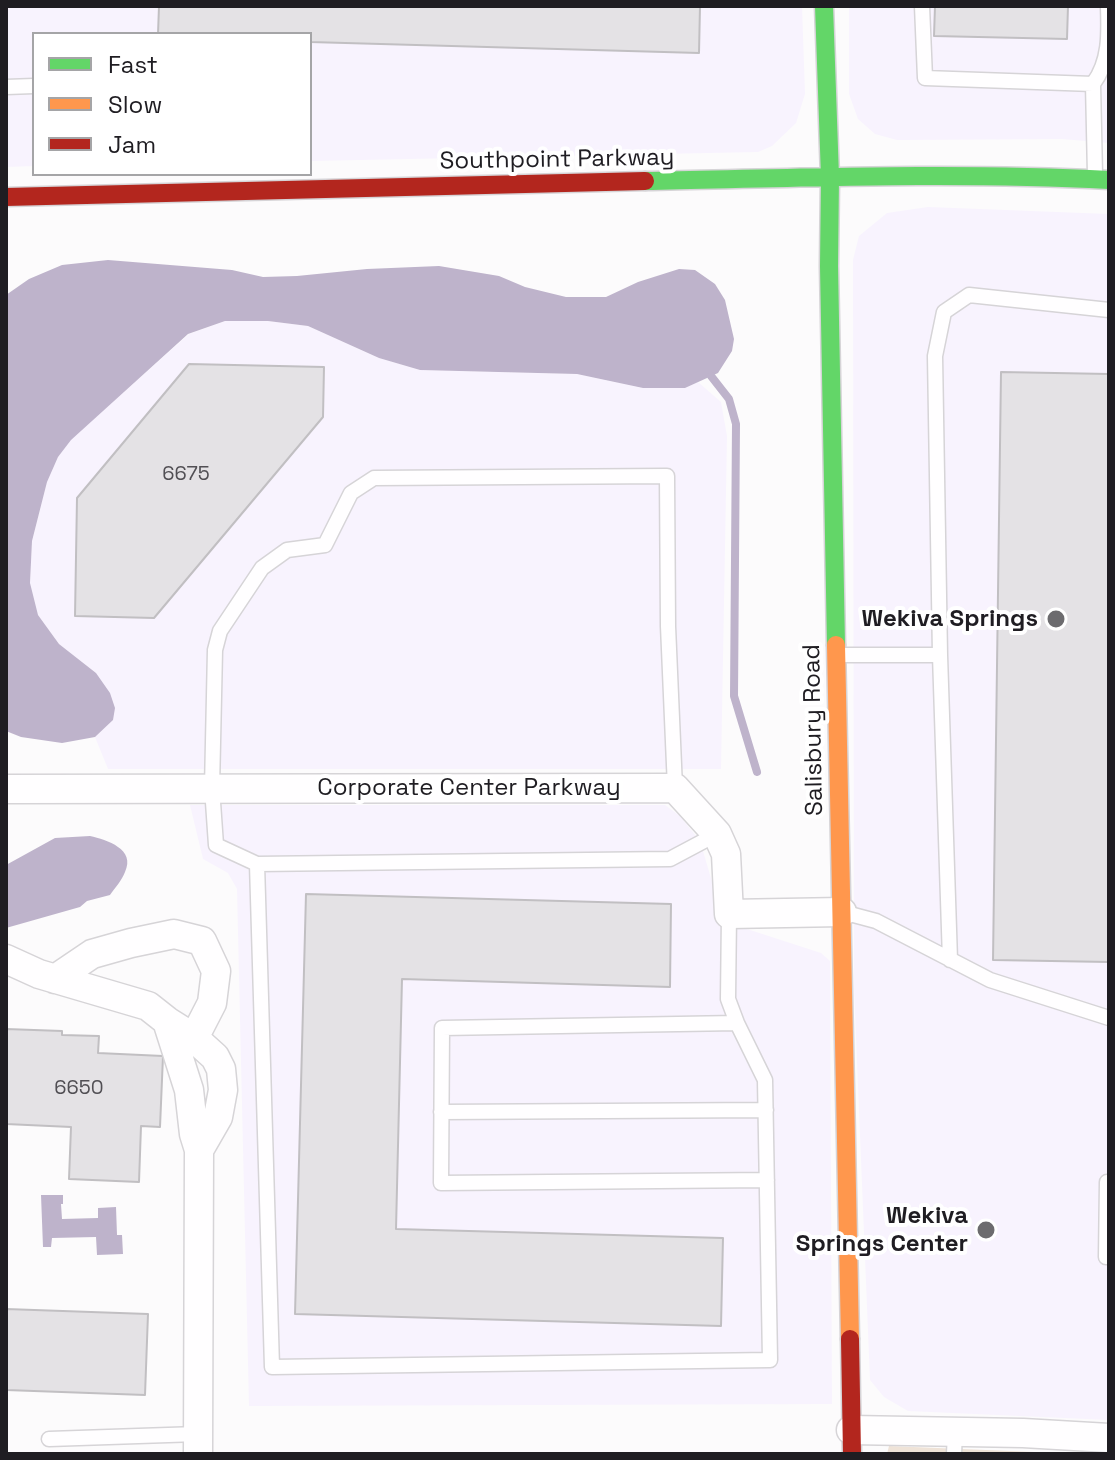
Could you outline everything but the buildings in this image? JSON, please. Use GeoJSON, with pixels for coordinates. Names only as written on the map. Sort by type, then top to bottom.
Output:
{"type":"FeatureCollection","features":[{"type":"Feature","properties":{"kind":"street","name":"Salisbury Road"},"geometry":{"type":"LineString","coordinates":[[824,6],[830,177],[851,1442]]}},
{"type":"Feature","properties":{"kind":"street","name":"Southpoint Parkway"},"geometry":{"type":"LineString","coordinates":[[6,197],[830,177],[1027,176],[1102,180]]}},
{"type":"Feature","properties":{"kind":"street"},"geometry":{"type":"LineString","coordinates":[[675,788],[717,834],[726,854],[729,914],[842,912]]}},
{"type":"Feature","properties":{"kind":"street","name":"Corporate Center Parkway"},"geometry":{"type":"LineString","coordinates":[[6,789],[675,788]]}},
{"type":"Feature","properties":{"kind":"street"},"geometry":{"type":"LineString","coordinates":[[55,979],[92,954],[131,943],[174,934],[202,941],[216,971],[212,1003],[194,1038]]}},
{"type":"Feature","properties":{"kind":"street"},"geometry":{"type":"LineString","coordinates":[[6,959],[55,979],[148,1006],[215,1057],[221,1069],[223,1090],[218,1117],[199,1150]]}},
{"type":"Feature","properties":{"kind":"street"},"geometry":{"type":"LineString","coordinates":[[167,1021],[189,1090],[199,1150],[198,1444]]}},
{"type":"Feature","properties":{"kind":"street"},"geometry":{"type":"LineString","coordinates":[[184,1072],[221,1069]]}},
{"type":"Feature","properties":{"kind":"street"},"geometry":{"type":"LineString","coordinates":[[851,1442],[954,1443],[1023,1433],[1109,1438]]}},
{"type":"Feature","properties":{"kind":"lane"},"geometry":{"type":"LineString","coordinates":[[922,6],[925,78],[1093,84]]}},
{"type":"Feature","properties":{"kind":"lane"},"geometry":{"type":"LineString","coordinates":[[1102,180],[1093,84],[1103,72],[1109,40],[1108,6]]}},
{"type":"Feature","properties":{"kind":"lane"},"geometry":{"type":"LineString","coordinates":[[6,87],[32,86]]}},
{"type":"Feature","properties":{"kind":"lane"},"geometry":{"type":"LineString","coordinates":[[950,960],[940,655],[935,356],[944,312],[969,295],[1109,310]]}},
{"type":"Feature","properties":{"kind":"lane"},"geometry":{"type":"LineString","coordinates":[[675,788],[668,626],[667,476],[374,478],[351,493],[325,545],[287,550],[262,568],[220,631],[215,650],[212,788],[216,845],[257,864],[670,859],[717,834]]}},
{"type":"Feature","properties":{"kind":"lane"},"geometry":{"type":"LineString","coordinates":[[837,655],[940,655]]}},
{"type":"Feature","properties":{"kind":"lane"},"geometry":{"type":"LineString","coordinates":[[257,864],[272,1367],[770,1360],[765,1080],[728,999],[729,914]]}},
{"type":"Feature","properties":{"kind":"lane"},"geometry":{"type":"LineString","coordinates":[[842,912],[876,921],[990,980],[1109,1018]]}},
{"type":"Feature","properties":{"kind":"lane"},"geometry":{"type":"LineString","coordinates":[[737,1023],[442,1028],[441,1183],[767,1180]]}},
{"type":"Feature","properties":{"kind":"lane"},"geometry":{"type":"LineString","coordinates":[[441,1112],[766,1110]]}},
{"type":"Feature","properties":{"kind":"lane"},"geometry":{"type":"LineString","coordinates":[[1109,1182],[1106,1257],[1109,1257]]}},
{"type":"Feature","properties":{"kind":"lane"},"geometry":{"type":"LineString","coordinates":[[49,1439],[198,1444]]}},
{"type":"Feature","properties":{"kind":"shaded area"},"geometry":{"type":"Polygon","coordinates":[[[6,6],[802,6],[805,94],[796,123],[772,146],[758,152],[312,161],[312,32],[32,32],[32,166],[6,167],[6,6]]]}},
{"type":"Feature","properties":{"kind":"shaded area"},"geometry":{"type":"Polygon","coordinates":[[[849,6],[1109,6],[1109,143],[1062,139],[897,140],[875,134],[858,119],[849,94],[849,6]]]}},
{"type":"Feature","properties":{"kind":"shaded area"},"geometry":{"type":"Polygon","coordinates":[[[928,207],[1109,214],[1109,1420],[908,1411],[884,1397],[870,1380],[854,988],[853,260],[859,236],[887,213],[928,207]]]}},
{"type":"Feature","properties":{"kind":"shaded area"},"geometry":{"type":"Polygon","coordinates":[[[108,260],[232,270],[263,277],[439,266],[499,276],[525,287],[566,297],[606,297],[638,282],[679,269],[695,270],[715,284],[725,300],[734,339],[732,351],[718,373],[685,388],[643,388],[577,374],[420,370],[379,358],[308,326],[268,321],[225,321],[188,334],[71,440],[58,457],[47,482],[32,541],[30,583],[38,615],[59,644],[96,673],[110,693],[115,708],[113,720],[95,737],[62,743],[21,737],[6,731],[6,295],[29,279],[62,265],[108,260]]]}},
{"type":"Feature","properties":{"kind":"shaded area"},"geometry":{"type":"Polygon","coordinates":[[[225,321],[268,321],[308,326],[379,358],[420,370],[577,374],[643,388],[685,388],[698,382],[721,402],[727,436],[721,769],[108,769],[95,737],[113,720],[96,673],[59,644],[38,615],[30,583],[32,541],[47,482],[58,457],[71,439],[189,334],[225,321]]]}},
{"type":"Feature","properties":{"kind":"shaded area"},"geometry":{"type":"Polygon","coordinates":[[[190,805],[665,805],[680,816],[700,841],[721,912],[747,929],[821,953],[830,961],[832,1404],[249,1406],[237,889],[228,873],[203,859],[190,805]]]}},
{"type":"Feature","properties":{"kind":"shaded area"},"geometry":{"type":"Polygon","coordinates":[[[90,836],[118,847],[127,857],[124,875],[110,895],[6,928],[6,865],[55,838],[90,836]]]}},
{"type":"Feature","properties":{"kind":"shaded area"},"geometry":{"type":"Polygon","coordinates":[[[41,1195],[63,1195],[62,1219],[98,1218],[98,1208],[116,1207],[117,1235],[122,1235],[123,1254],[97,1255],[96,1237],[52,1238],[51,1247],[43,1247],[41,1195]]]}},
{"type":"Feature","properties":{"kind":"shaded area"},"geometry":{"type":"Polygon","coordinates":[[[889,1446],[1083,1454],[887,1454],[889,1446]]]}},
{"type":"Feature","properties":{"kind":"waterway"},"geometry":{"type":"LineString","coordinates":[[711,376],[729,399],[736,424],[734,696],[757,772]]}},
{"type":"Feature","properties":{"kind":"traffic: fast"},"geometry":{"type":"LineString","coordinates":[[824,6],[830,177],[836,645]]}},
{"type":"Feature","properties":{"kind":"traffic: fast"},"geometry":{"type":"LineString","coordinates":[[645,181],[935,176],[1109,180]]}},
{"type":"Feature","properties":{"kind":"traffic: slow"},"geometry":{"type":"LineString","coordinates":[[836,645],[850,1339]]}},
{"type":"Feature","properties":{"kind":"traffic: jam"},"geometry":{"type":"LineString","coordinates":[[6,197],[645,181]]}},
{"type":"Feature","properties":{"kind":"traffic: jam"},"geometry":{"type":"LineString","coordinates":[[850,1339],[852,1454]]}},
{"type":"Feature","properties":{"kind":"place","name":"Wekiva Springs"},"geometry":{"type":"Point","coordinates":[1056,619]}},
{"type":"Feature","properties":{"kind":"place","name":"Wekiva Springs Center"},"geometry":{"type":"Point","coordinates":[986,1230]}}]}
